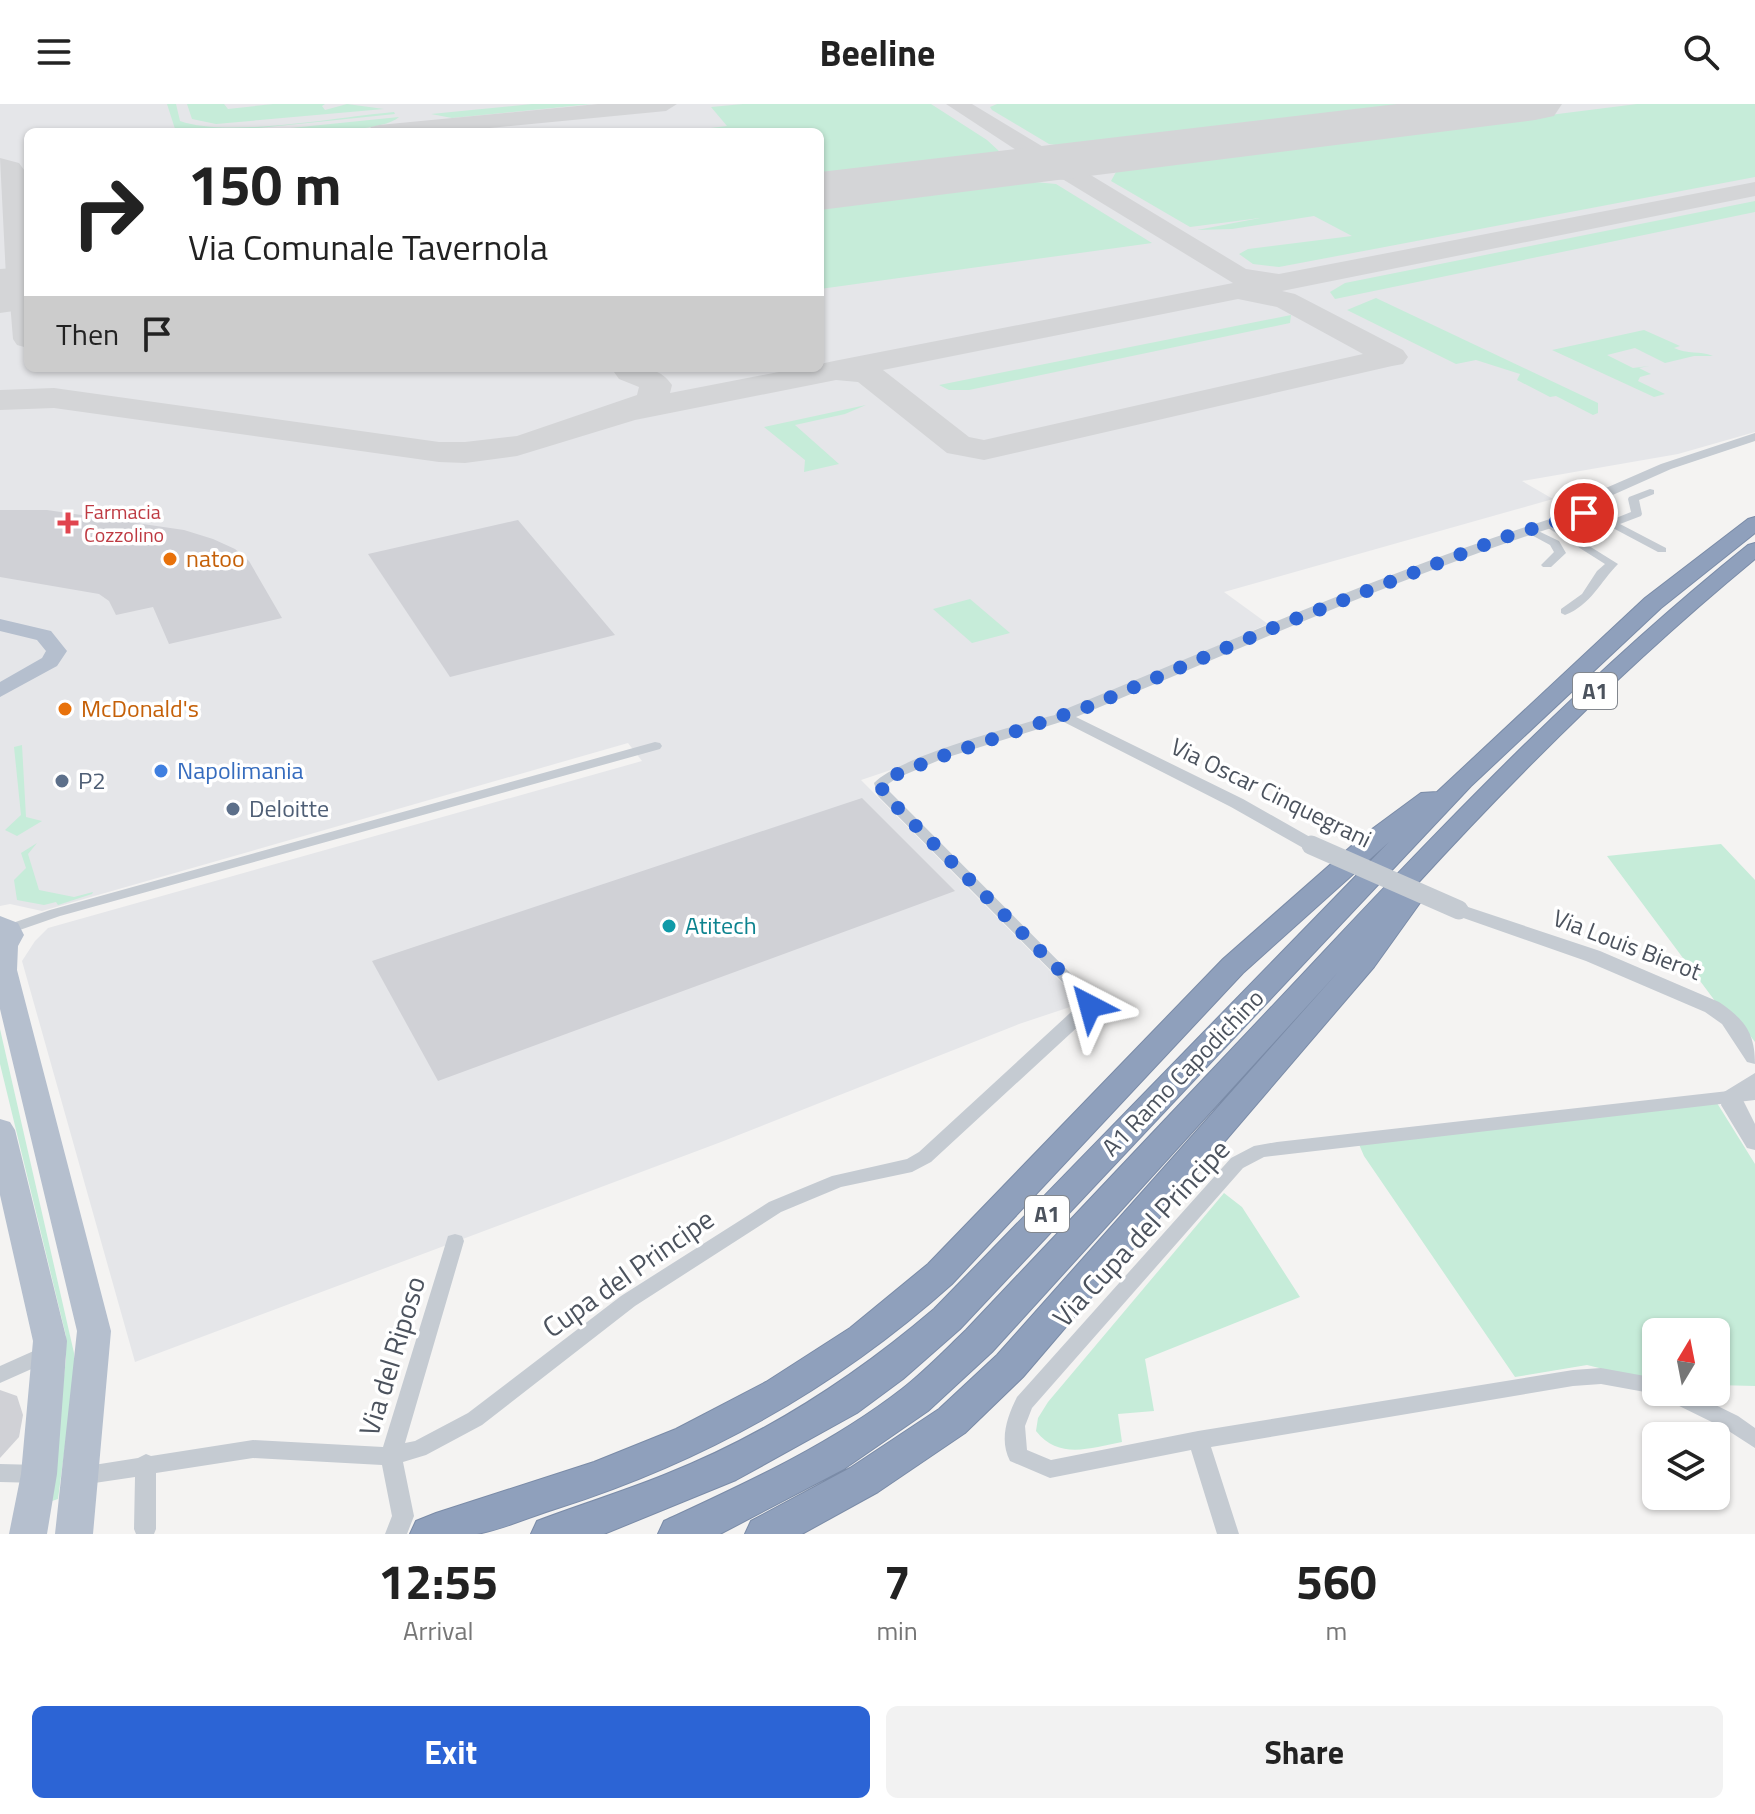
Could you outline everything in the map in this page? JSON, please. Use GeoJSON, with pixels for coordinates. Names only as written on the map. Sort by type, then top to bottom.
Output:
{"type":"FeatureCollection","features":[{"type":"Feature","properties":{"kind":"highway","name":"A1 Ramo Capodichino"},"geometry":{"type":"LineString","coordinates":[[551,1534],[615,1514],[715,1472],[805,1425],[881,1375],[947,1319],[1462,781],[1653,603],[1755,523]]}},
{"type":"Feature","properties":{"kind":"highway","name":"A1 Ramo Capodichino"},"geometry":{"type":"LineString","coordinates":[[678,1534],[750,1501],[838,1454],[936,1381],[979,1341],[1442,841],[1569,716],[1706,589],[1755,549]]}},
{"type":"Feature","properties":{"kind":"highway"},"geometry":{"type":"LineString","coordinates":[[430,1534],[466,1518],[597,1478],[695,1438],[775,1395],[850,1348],[910,1302],[940,1274],[1233,966],[1417,805],[1462,781]]}},
{"type":"Feature","properties":{"kind":"highway"},"geometry":{"type":"LineString","coordinates":[[765,1534],[864,1480],[952,1421],[1010,1366],[1364,960],[1426,875],[1442,841]]}},
{"type":"Feature","properties":{"kind":"main road"},"geometry":{"type":"LineString","coordinates":[[0,625],[44,635],[53,643],[57,654],[0,691]]}},
{"type":"Feature","properties":{"kind":"main road"},"geometry":{"type":"LineString","coordinates":[[3,931],[5,973],[91,1310],[93,1351],[74,1534]]}},
{"type":"Feature","properties":{"kind":"main road"},"geometry":{"type":"LineString","coordinates":[[0,1130],[48,1326],[51,1352],[39,1474],[28,1534]]}},
{"type":"Feature","properties":{"kind":"street"},"geometry":{"type":"LineString","coordinates":[[1662,550],[1584,510],[1581,504],[1697,455],[1755,437]]}},
{"type":"Feature","properties":{"kind":"street"},"geometry":{"type":"LineString","coordinates":[[1612,523],[1637,514],[1633,499],[1650,492]]}},
{"type":"Feature","properties":{"kind":"street"},"geometry":{"type":"LineString","coordinates":[[1062,717],[1280,625],[1530,530],[1584,513],[1584,510]]}},
{"type":"Feature","properties":{"kind":"street"},"geometry":{"type":"LineString","coordinates":[[1549,524],[1612,564],[1597,574],[1592,589],[1580,602],[1565,611]]}},
{"type":"Feature","properties":{"kind":"street"},"geometry":{"type":"LineString","coordinates":[[1530,530],[1555,543],[1560,553],[1547,565]]}},
{"type":"Feature","properties":{"kind":"street","name":"Via Oscar Cinquegrani"},"geometry":{"type":"LineString","coordinates":[[1062,717],[1237,803],[1311,845],[1459,910]]}},
{"type":"Feature","properties":{"kind":"street","name":"Cupa del Principe"},"geometry":{"type":"LineString","coordinates":[[391,1456],[419,1449],[475,1419],[628,1301],[775,1207],[838,1181],[912,1165],[925,1157],[1090,1006],[1090,1001],[883,793],[881,783],[892,775],[937,758],[1062,717]]}},
{"type":"Feature","properties":{"kind":"street"},"geometry":{"type":"LineString","coordinates":[[3,931],[55,913],[655,746]]}},
{"type":"Feature","properties":{"kind":"street","name":"Via Louis Bierot"},"geometry":{"type":"LineString","coordinates":[[1459,910],[1593,956],[1712,1007],[1729,1019],[1755,1057]]}},
{"type":"Feature","properties":{"kind":"street"},"geometry":{"type":"LineString","coordinates":[[1755,1081],[1732,1097],[1732,1105],[1755,1142]]}},
{"type":"Feature","properties":{"kind":"street","name":"Via Cupa del Principe"},"geometry":{"type":"LineString","coordinates":[[1198,1440],[1050,1469],[1017,1455],[1015,1426],[1024,1403],[1237,1163],[1277,1148],[1755,1094]]}},
{"type":"Feature","properties":{"kind":"street","name":"Via del Riposo"},"geometry":{"type":"LineString","coordinates":[[396,1534],[403,1516],[391,1456],[455,1241]]}},
{"type":"Feature","properties":{"kind":"street"},"geometry":{"type":"LineString","coordinates":[[0,1375],[51,1352]]}},
{"type":"Feature","properties":{"kind":"street"},"geometry":{"type":"LineString","coordinates":[[1228,1534],[1198,1440],[1573,1378],[1601,1376],[1642,1383]]}},
{"type":"Feature","properties":{"kind":"street"},"geometry":{"type":"LineString","coordinates":[[1698,1406],[1731,1422],[1755,1439]]}},
{"type":"Feature","properties":{"kind":"street"},"geometry":{"type":"LineString","coordinates":[[81,1476],[146,1463],[253,1449],[391,1456]]}},
{"type":"Feature","properties":{"kind":"street"},"geometry":{"type":"LineString","coordinates":[[145,1529],[146,1463]]}},
{"type":"Feature","properties":{"kind":"street"},"geometry":{"type":"LineString","coordinates":[[0,1473],[39,1474]]}},
{"type":"Feature","properties":{"kind":"shaded area"},"geometry":{"type":"Polygon","coordinates":[[[0,104],[1755,104],[1755,432],[1678,454],[1522,481],[1553,499],[1224,592],[1268,624],[1076,708],[861,780],[1082,1003],[1019,1024],[721,1142],[135,1362],[22,961],[35,941],[48,928],[642,761],[628,743],[42,911],[10,904],[0,906],[0,104]]]}},
{"type":"Feature","properties":{"kind":"green space"},"geometry":{"type":"Polygon","coordinates":[[[167,104],[176,104],[180,121],[201,126],[254,127],[395,114],[259,128],[175,128],[167,104]]]}},
{"type":"Feature","properties":{"kind":"green space"},"geometry":{"type":"Polygon","coordinates":[[[187,104],[224,104],[228,109],[273,104],[325,104],[322,106],[325,110],[347,104],[384,109],[216,124],[192,119],[187,104]]]}},
{"type":"Feature","properties":{"kind":"green space"},"geometry":{"type":"Polygon","coordinates":[[[532,104],[592,104],[452,118],[431,114],[532,104]]]}},
{"type":"Feature","properties":{"kind":"green space"},"geometry":{"type":"Polygon","coordinates":[[[743,104],[931,104],[987,140],[1000,152],[993,156],[824,177],[824,128],[711,128],[727,126],[711,107],[743,104]]]}},
{"type":"Feature","properties":{"kind":"green space"},"geometry":{"type":"Polygon","coordinates":[[[997,104],[1435,104],[1069,147],[1049,144],[992,110],[990,107],[997,104]]]}},
{"type":"Feature","properties":{"kind":"green space"},"geometry":{"type":"Polygon","coordinates":[[[1637,104],[1755,104],[1755,177],[1279,267],[1253,264],[1239,254],[1248,249],[1352,236],[1314,216],[1232,229],[1197,230],[1260,218],[1190,227],[1111,181],[1116,172],[1127,168],[1637,104]]]}},
{"type":"Feature","properties":{"kind":"green space"},"geometry":{"type":"Polygon","coordinates":[[[399,117],[365,128],[291,128],[399,117]]]}},
{"type":"Feature","properties":{"kind":"green space"},"geometry":{"type":"Polygon","coordinates":[[[1024,181],[1056,184],[1152,243],[824,288],[824,206],[1024,181]]]}},
{"type":"Feature","properties":{"kind":"green space"},"geometry":{"type":"Polygon","coordinates":[[[1755,201],[1755,212],[1335,299],[1330,292],[1345,283],[1755,201]]]}},
{"type":"Feature","properties":{"kind":"green space"},"geometry":{"type":"Polygon","coordinates":[[[1376,298],[1598,403],[1598,413],[1593,415],[1556,396],[1550,397],[1517,380],[1520,374],[1476,360],[1456,364],[1347,310],[1376,298]]]}},
{"type":"Feature","properties":{"kind":"green space"},"geometry":{"type":"Polygon","coordinates":[[[1291,315],[1290,323],[969,390],[949,390],[939,385],[1291,315]]]}},
{"type":"Feature","properties":{"kind":"green space"},"geometry":{"type":"Polygon","coordinates":[[[1644,330],[1680,346],[1674,348],[1679,350],[1713,356],[1694,356],[1665,363],[1635,348],[1607,355],[1633,368],[1649,366],[1639,368],[1651,374],[1640,377],[1638,381],[1665,394],[1654,397],[1552,350],[1644,330]]]}},
{"type":"Feature","properties":{"kind":"green space"},"geometry":{"type":"Polygon","coordinates":[[[866,405],[845,414],[795,425],[839,464],[804,472],[805,460],[764,427],[866,405]]]}},
{"type":"Feature","properties":{"kind":"green space"},"geometry":{"type":"Polygon","coordinates":[[[970,599],[1010,633],[972,643],[933,609],[970,599]]]}},
{"type":"Feature","properties":{"kind":"green space"},"geometry":{"type":"Polygon","coordinates":[[[22,745],[26,817],[42,821],[17,836],[5,830],[21,815],[14,747],[22,745]]]}},
{"type":"Feature","properties":{"kind":"green space"},"geometry":{"type":"Polygon","coordinates":[[[37,843],[28,854],[39,890],[74,897],[92,894],[58,905],[56,902],[44,905],[17,900],[14,880],[26,868],[21,853],[37,843]]]}},
{"type":"Feature","properties":{"kind":"green space"},"geometry":{"type":"Polygon","coordinates":[[[1721,844],[1755,880],[1755,1042],[1736,1017],[1718,1005],[1607,856],[1721,844]]]}},
{"type":"Feature","properties":{"kind":"green space"},"geometry":{"type":"Polygon","coordinates":[[[0,1029],[74,1353],[74,1378],[58,1499],[49,1502],[66,1336],[0,1064],[0,1029]]]}},
{"type":"Feature","properties":{"kind":"green space"},"geometry":{"type":"Polygon","coordinates":[[[1717,1103],[1755,1164],[1755,1386],[1730,1385],[1730,1318],[1642,1318],[1642,1379],[1587,1365],[1515,1377],[1364,1156],[1358,1142],[1717,1103]]]}},
{"type":"Feature","properties":{"kind":"green space"},"geometry":{"type":"Polygon","coordinates":[[[1224,1193],[1242,1207],[1300,1297],[1145,1359],[1154,1411],[1118,1414],[1122,1442],[1076,1450],[1055,1446],[1045,1440],[1036,1431],[1038,1418],[1048,1402],[1224,1193]]]}},
{"type":"Feature","properties":{"kind":"building"},"geometry":{"type":"Polygon","coordinates":[[[0,510],[47,510],[184,530],[213,539],[235,549],[249,561],[282,618],[169,644],[153,607],[116,615],[109,601],[99,594],[0,577],[0,510]]]}},
{"type":"Feature","properties":{"kind":"building"},"geometry":{"type":"Polygon","coordinates":[[[518,520],[615,635],[450,677],[368,554],[518,520]]]}},
{"type":"Feature","properties":{"kind":"building","name":"Atitech"},"geometry":{"type":"Polygon","coordinates":[[[862,798],[955,891],[438,1081],[372,961],[862,798]]]}},
{"type":"Feature","properties":{"kind":"building"},"geometry":{"type":"Polygon","coordinates":[[[0,1390],[17,1396],[23,1415],[19,1437],[0,1458],[0,1390]]]}},
{"type":"Feature","properties":{"kind":"taxiway"},"geometry":{"type":"LineString","coordinates":[[420,128],[666,104]]}},
{"type":"Feature","properties":{"kind":"taxiway"},"geometry":{"type":"LineString","coordinates":[[957,104],[1038,154],[1068,159]]}},
{"type":"Feature","properties":{"kind":"taxiway"},"geometry":{"type":"LineString","coordinates":[[0,165],[10,168],[15,174],[20,278],[17,283],[0,290]]}},
{"type":"Feature","properties":{"kind":"taxiway"},"geometry":{"type":"LineString","coordinates":[[1020,167],[1070,173],[1238,276],[1275,282]]}},
{"type":"Feature","properties":{"kind":"taxiway"},"geometry":{"type":"LineString","coordinates":[[836,370],[1755,189]]}},
{"type":"Feature","properties":{"kind":"taxiway"},"geometry":{"type":"LineString","coordinates":[[0,292],[18,294],[24,298]]}},
{"type":"Feature","properties":{"kind":"taxiway"},"geometry":{"type":"LineString","coordinates":[[836,370],[867,373],[959,446],[984,450],[1392,357],[1285,300],[1247,293]]}},
{"type":"Feature","properties":{"kind":"taxiway"},"geometry":{"type":"LineString","coordinates":[[629,411],[836,370]]}},
{"type":"Feature","properties":{"kind":"taxiway"},"geometry":{"type":"LineString","coordinates":[[0,400],[54,398],[439,452],[465,453],[542,440],[642,406],[652,400],[656,385],[648,378],[630,372]]}},
{"type":"Feature","properties":{"kind":"runway"},"geometry":{"type":"LineString","coordinates":[[824,191],[1535,104]]}},
{"type":"Feature","properties":{"kind":"runway"},"geometry":{"type":"LineString","coordinates":[[0,291],[24,288]]}},
{"type":"Feature","properties":{"kind":"place","name":"Farmacia Cozzolino"},"geometry":{"type":"Point","coordinates":[68,523]}},
{"type":"Feature","properties":{"kind":"place","name":"natoo"},"geometry":{"type":"Point","coordinates":[170,559]}},
{"type":"Feature","properties":{"kind":"place","name":"McDonald's"},"geometry":{"type":"Point","coordinates":[65,709]}},
{"type":"Feature","properties":{"kind":"place","name":"Napolimania"},"geometry":{"type":"Point","coordinates":[161,771]}},
{"type":"Feature","properties":{"kind":"place","name":"P2"},"geometry":{"type":"Point","coordinates":[62,781]}},
{"type":"Feature","properties":{"kind":"place","name":"Deloitte"},"geometry":{"type":"Point","coordinates":[233,809]}},
{"type":"Feature","properties":{"kind":"place","name":"Atitech"},"geometry":{"type":"Point","coordinates":[669,926]}},
{"type":"Feature","properties":{"kind":"route"},"geometry":{"type":"LineString","coordinates":[[1090,1006],[1090,1001],[883,793],[881,783],[885,779],[937,758],[1062,717],[1280,625],[1502,538],[1584,513]]}}]}
